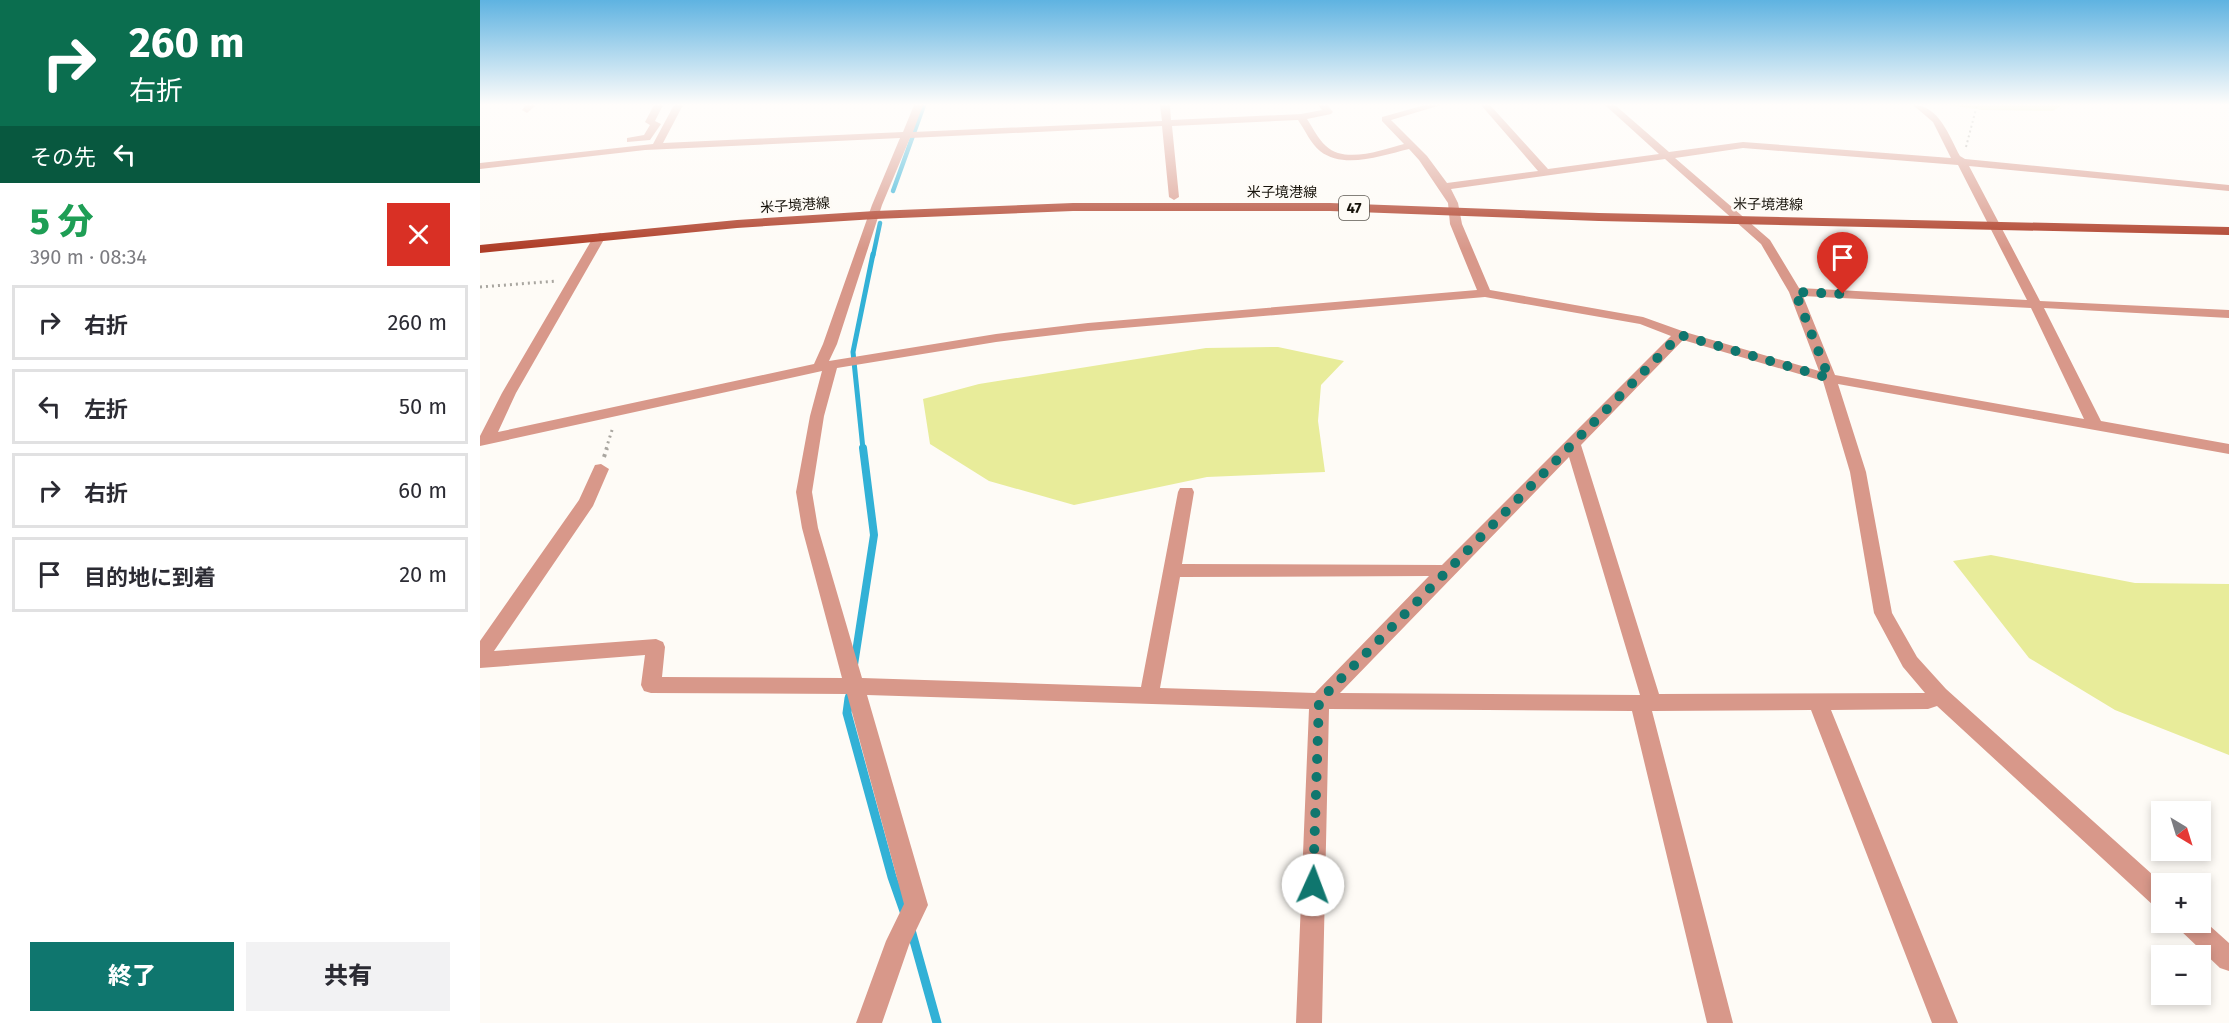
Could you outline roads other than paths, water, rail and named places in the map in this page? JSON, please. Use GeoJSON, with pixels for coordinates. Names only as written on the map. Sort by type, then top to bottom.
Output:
{"type":"FeatureCollection","features":[{"type":"Feature","properties":{"kind":"main road","name":"米子境港線"},"geometry":{"type":"LineString","coordinates":[[480,238],[609,225],[1174,197],[1454,208]]}},
{"type":"Feature","properties":{"kind":"main road","name":"米子境港線"},"geometry":{"type":"LineString","coordinates":[[480,249],[876,210],[1108,207],[1454,208],[1994,220],[2229,221]]}},
{"type":"Feature","properties":{"kind":"main road","name":"米子境港線"},"geometry":{"type":"LineString","coordinates":[[1994,220],[2229,231]]}},
{"type":"Feature","properties":{"kind":"street"},"geometry":{"type":"LineString","coordinates":[[480,166],[497,160],[546,153]]}},
{"type":"Feature","properties":{"kind":"street"},"geometry":{"type":"LineString","coordinates":[[480,158],[497,160],[579,153]]}},
{"type":"Feature","properties":{"kind":"street"},"geometry":{"type":"LineString","coordinates":[[869,1023],[898,941],[916,905],[810,528],[804,492],[830,344],[876,210],[901,153]]}},
{"type":"Feature","properties":{"kind":"street"},"geometry":{"type":"LineString","coordinates":[[1170,153],[1174,197]]}},
{"type":"Feature","properties":{"kind":"street"},"geometry":{"type":"LineString","coordinates":[[1328,153],[1351,158],[1376,153]]}},
{"type":"Feature","properties":{"kind":"street"},"geometry":{"type":"LineString","coordinates":[[1417,153],[1444,187],[1454,208],[1456,224],[1485,293]]}},
{"type":"Feature","properties":{"kind":"street"},"geometry":{"type":"LineString","coordinates":[[1528,153],[1546,173]]}},
{"type":"Feature","properties":{"kind":"street"},"geometry":{"type":"LineString","coordinates":[[1664,153],[1766,242],[1795,292],[1829,378],[1858,472],[1883,613],[1910,662],[1939,695],[2151,888]]}},
{"type":"Feature","properties":{"kind":"street"},"geometry":{"type":"LineString","coordinates":[[1444,187],[1690,153]]}},
{"type":"Feature","properties":{"kind":"street"},"geometry":{"type":"LineString","coordinates":[[1843,153],[2229,188]]}},
{"type":"Feature","properties":{"kind":"street"},"geometry":{"type":"LineString","coordinates":[[1953,153],[1962,162],[1994,220],[2095,425]]}},
{"type":"Feature","properties":{"kind":"street"},"geometry":{"type":"LineString","coordinates":[[484,440],[600,236]]}},
{"type":"Feature","properties":{"kind":"street"},"geometry":{"type":"LineString","coordinates":[[1795,292],[2229,314]]}},
{"type":"Feature","properties":{"kind":"street"},"geometry":{"type":"LineString","coordinates":[[484,440],[825,366],[996,338],[1076,328],[1485,293],[1643,321],[1680,335],[1829,378],[2229,449]]}},
{"type":"Feature","properties":{"kind":"street"},"geometry":{"type":"LineString","coordinates":[[1309,1023],[1319,701],[1680,335]]}},
{"type":"Feature","properties":{"kind":"street"},"geometry":{"type":"LineString","coordinates":[[1573,444],[1646,703],[1720,1023]]}},
{"type":"Feature","properties":{"kind":"street"},"geometry":{"type":"LineString","coordinates":[[480,658],[587,502],[601,470]]}},
{"type":"Feature","properties":{"kind":"street"},"geometry":{"type":"LineString","coordinates":[[1149,696],[1186,492]]}},
{"type":"Feature","properties":{"kind":"street"},"geometry":{"type":"LineString","coordinates":[[1172,571],[1429,570],[1447,572]]}},
{"type":"Feature","properties":{"kind":"street"},"geometry":{"type":"LineString","coordinates":[[480,658],[656,647],[651,685],[855,686],[1319,701],[1646,703],[1928,701],[1939,695]]}},
{"type":"Feature","properties":{"kind":"street"},"geometry":{"type":"LineString","coordinates":[[1818,702],[1945,1023]]}},
{"type":"Feature","properties":{"kind":"street"},"geometry":{"type":"LineString","coordinates":[[2200,933],[2229,959]]}},
{"type":"Feature","properties":{"kind":"waterway"},"geometry":{"type":"LineString","coordinates":[[893,191],[907,153]]}},
{"type":"Feature","properties":{"kind":"waterway"},"geometry":{"type":"LineString","coordinates":[[873,256],[880,223]]}},
{"type":"Feature","properties":{"kind":"waterway"},"geometry":{"type":"LineString","coordinates":[[863,449],[853,352],[873,254]]}},
{"type":"Feature","properties":{"kind":"waterway"},"geometry":{"type":"LineString","coordinates":[[854,665],[874,535],[863,448]]}},
{"type":"Feature","properties":{"kind":"waterway"},"geometry":{"type":"LineString","coordinates":[[849,700],[850,691]]}},
{"type":"Feature","properties":{"kind":"waterway"},"geometry":{"type":"LineString","coordinates":[[849,698],[847,713],[892,877],[905,914]]}},
{"type":"Feature","properties":{"kind":"waterway"},"geometry":{"type":"LineString","coordinates":[[911,930],[937,1023]]}}]}
